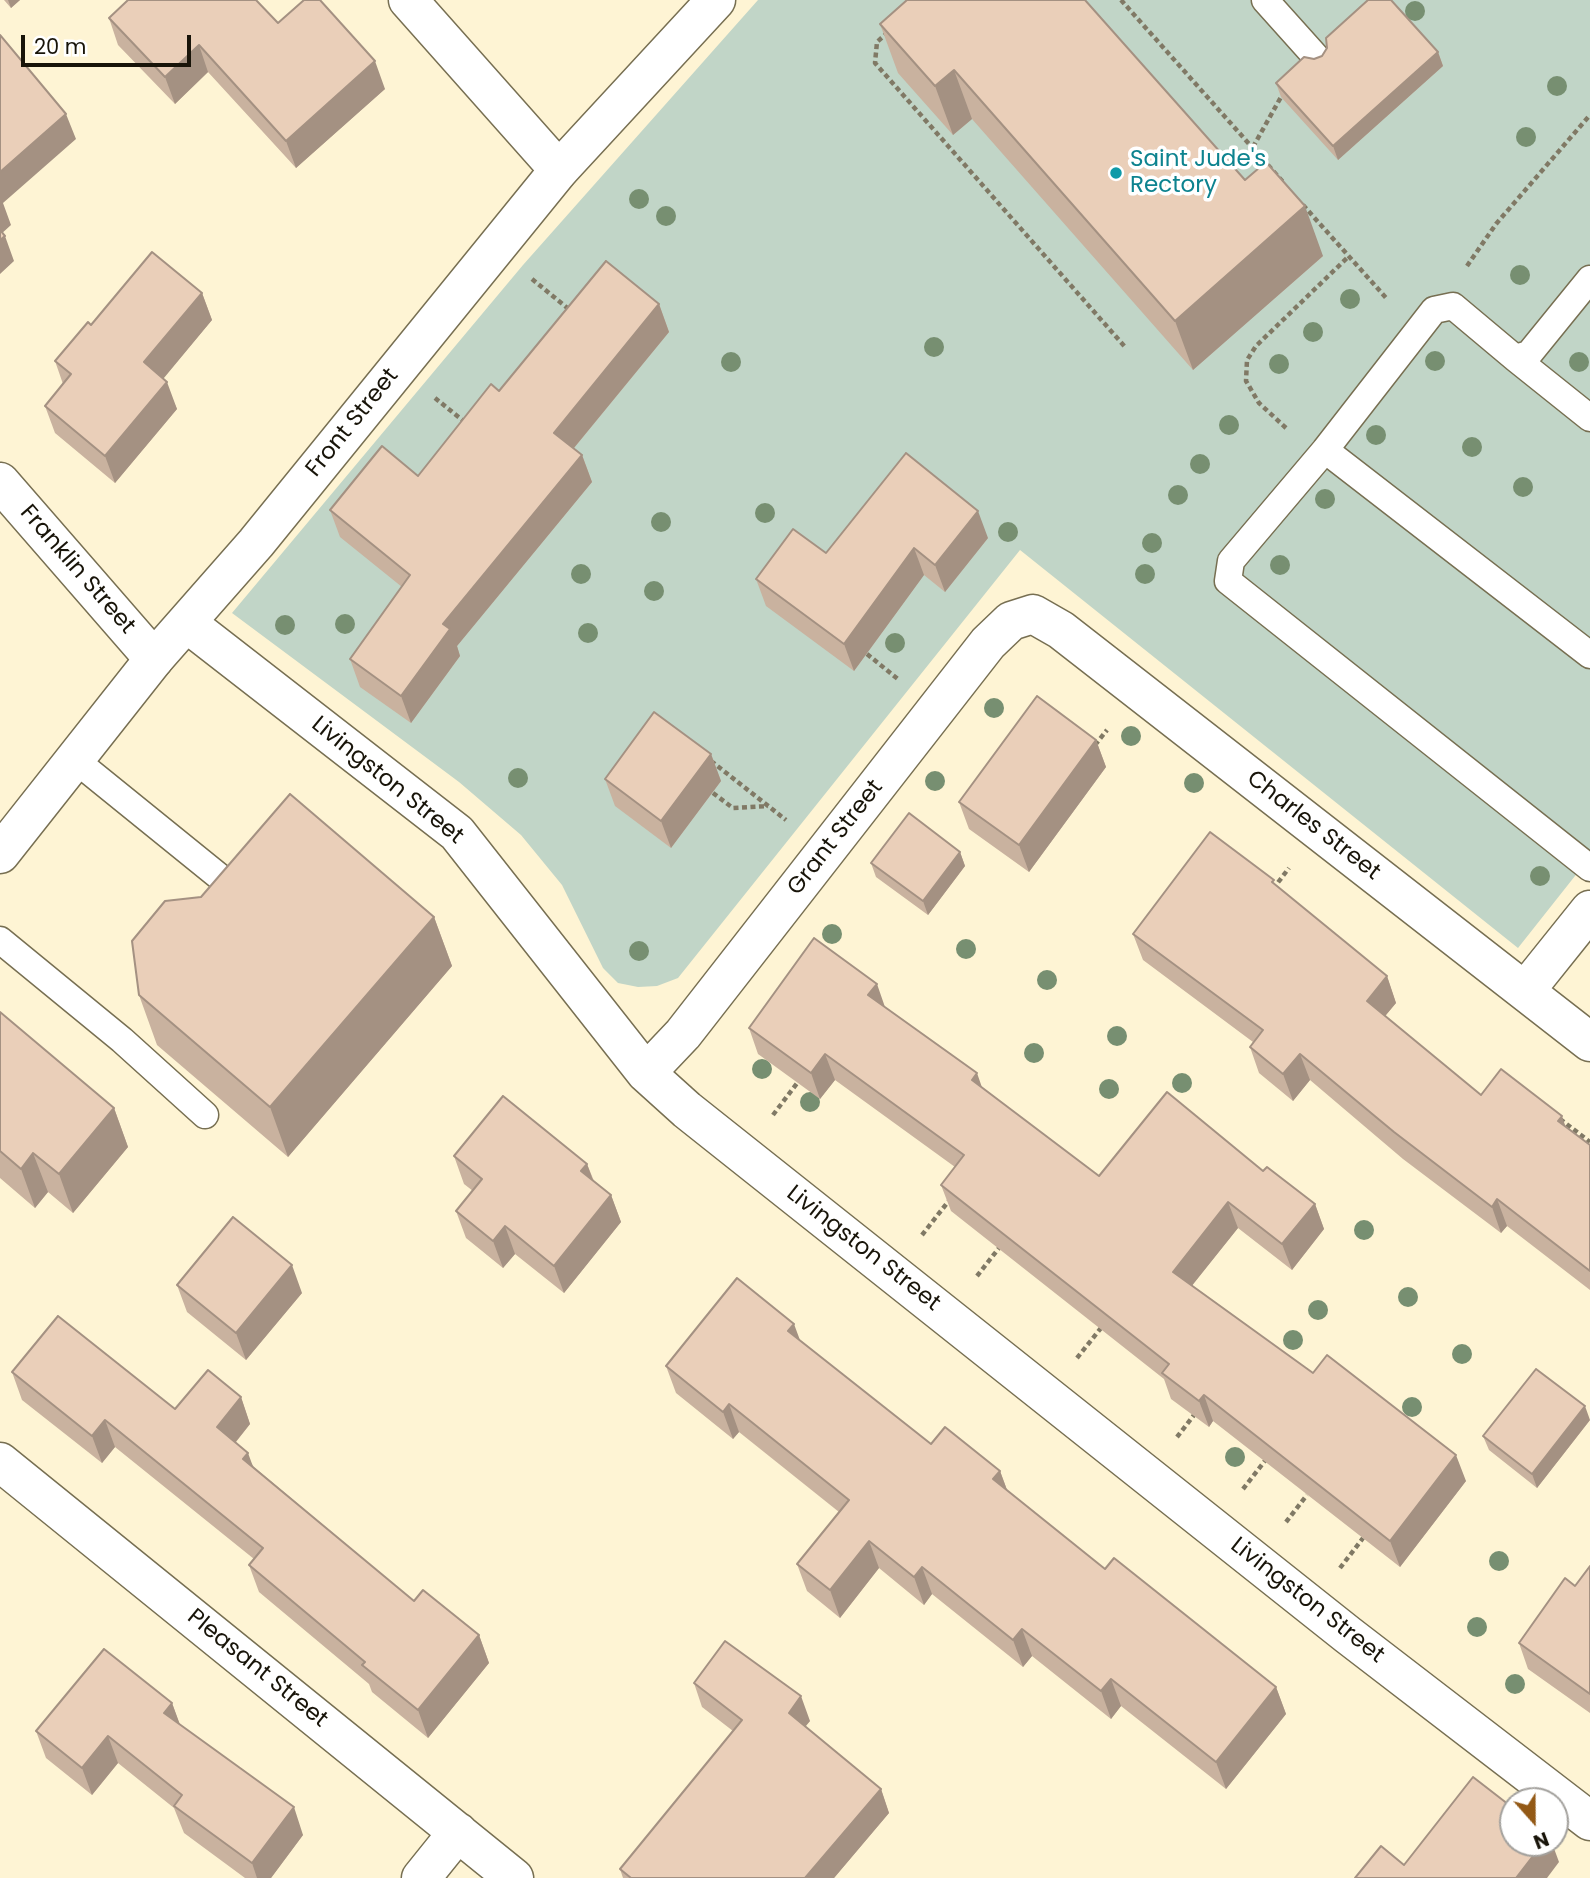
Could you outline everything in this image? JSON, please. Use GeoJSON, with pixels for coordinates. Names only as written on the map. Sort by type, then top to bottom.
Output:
{"type":"FeatureCollection","features":[{"type":"Feature","properties":{"kind":"street"},"geometry":{"type":"LineString","coordinates":[[408,0],[559,170]]}},
{"type":"Feature","properties":{"kind":"street","name":"Front Street"},"geometry":{"type":"LineString","coordinates":[[0,854],[154,659],[188,624],[559,170],[716,0]]}},
{"type":"Feature","properties":{"kind":"street","name":"Franklin Street"},"geometry":{"type":"LineString","coordinates":[[0,482],[154,659]]}},
{"type":"Feature","properties":{"kind":"street","name":"Grant Street"},"geometry":{"type":"LineString","coordinates":[[646,1073],[683,1034],[988,643],[1011,621],[1033,614]]}},
{"type":"Feature","properties":{"kind":"street","name":"Charles Street"},"geometry":{"type":"LineString","coordinates":[[1033,614],[1061,630],[1590,1042]]}},
{"type":"Feature","properties":{"kind":"street","name":"Livingston Street"},"geometry":{"type":"LineString","coordinates":[[188,624],[457,833],[646,1073],[696,1117],[1348,1635],[1590,1821]]}},
{"type":"Feature","properties":{"kind":"street"},"geometry":{"type":"LineString","coordinates":[[1525,992],[1590,910]]}},
{"type":"Feature","properties":{"kind":"street","name":"Pleasant Street"},"geometry":{"type":"LineString","coordinates":[[0,1462],[514,1878]]}},
{"type":"Feature","properties":{"kind":"street"},"geometry":{"type":"LineString","coordinates":[[421,1878],[458,1832]]}},
{"type":"Feature","properties":{"kind":"lane"},"geometry":{"type":"LineString","coordinates":[[1265,0],[1317,58]]}},
{"type":"Feature","properties":{"kind":"lane"},"geometry":{"type":"LineString","coordinates":[[1516,358],[1529,354],[1590,279]]}},
{"type":"Feature","properties":{"kind":"lane"},"geometry":{"type":"LineString","coordinates":[[1590,418],[1453,306],[1426,321],[1325,450],[1231,561],[1228,581],[1590,868]]}},
{"type":"Feature","properties":{"kind":"lane"},"geometry":{"type":"LineString","coordinates":[[1325,450],[1590,655]]}},
{"type":"Feature","properties":{"kind":"lane"},"geometry":{"type":"LineString","coordinates":[[74,759],[242,895]]}},
{"type":"Feature","properties":{"kind":"lane"},"geometry":{"type":"LineString","coordinates":[[0,940],[121,1040],[205,1115]]}},
{"type":"Feature","properties":{"kind":"path"},"geometry":{"type":"LineString","coordinates":[[1123,1],[1287,187]]}},
{"type":"Feature","properties":{"kind":"path"},"geometry":{"type":"LineString","coordinates":[[896,25],[877,42],[875,64],[1126,348]]}},
{"type":"Feature","properties":{"kind":"path"},"geometry":{"type":"LineString","coordinates":[[1253,146],[1281,97]]}},
{"type":"Feature","properties":{"kind":"path"},"geometry":{"type":"LineString","coordinates":[[1296,197],[1347,258],[1426,321],[1496,224],[1590,115]]}},
{"type":"Feature","properties":{"kind":"path"},"geometry":{"type":"LineString","coordinates":[[1325,450],[1284,428],[1259,403],[1246,381],[1247,360],[1256,346],[1347,258]]}},
{"type":"Feature","properties":{"kind":"path"},"geometry":{"type":"LineString","coordinates":[[528,276],[578,317]]}},
{"type":"Feature","properties":{"kind":"path"},"geometry":{"type":"LineString","coordinates":[[429,393],[471,427]]}},
{"type":"Feature","properties":{"kind":"path"},"geometry":{"type":"LineString","coordinates":[[710,760],[826,851]]}},
{"type":"Feature","properties":{"kind":"path"},"geometry":{"type":"LineString","coordinates":[[713,793],[733,808],[769,806]]}},
{"type":"Feature","properties":{"kind":"path"},"geometry":{"type":"LineString","coordinates":[[1560,1119],[1590,1142],[1582,1153]]}},
{"type":"Feature","properties":{"kind":"path"},"geometry":{"type":"LineString","coordinates":[[916,1242],[958,1188]]}},
{"type":"Feature","properties":{"kind":"path"},"geometry":{"type":"LineString","coordinates":[[970,1285],[999,1248]]}},
{"type":"Feature","properties":{"kind":"path"},"geometry":{"type":"LineString","coordinates":[[1072,1365],[1101,1328]]}},
{"type":"Feature","properties":{"kind":"path"},"geometry":{"type":"LineString","coordinates":[[1172,1443],[1194,1415]]}},
{"type":"Feature","properties":{"kind":"path"},"geometry":{"type":"LineString","coordinates":[[1239,1494],[1272,1452]]}},
{"type":"Feature","properties":{"kind":"path"},"geometry":{"type":"LineString","coordinates":[[1282,1527],[1307,1495]]}},
{"type":"Feature","properties":{"kind":"path"},"geometry":{"type":"LineString","coordinates":[[1338,1571],[1363,1538]]}},
{"type":"Feature","properties":{"kind":"green space"},"geometry":{"type":"Polygon","coordinates":[[[758,0],[1590,0],[1590,857],[1518,948],[1020,550],[678,978],[657,986],[638,987],[618,983],[603,968],[562,885],[521,835],[459,782],[232,613],[523,265],[758,0]]]}},
{"type":"Feature","properties":{"kind":"building"},"geometry":{"type":"Polygon","coordinates":[[[128,0],[256,0],[278,23],[304,0],[320,0],[375,61],[286,141],[199,45],[165,77],[109,18],[128,0]]]}},
{"type":"Feature","properties":{"kind":"building","name":"Saint Jude's Rectory"},"geometry":{"type":"Polygon","coordinates":[[[907,0],[1085,0],[1245,180],[1266,162],[1305,206],[1175,321],[954,70],[935,86],[880,24],[907,0]]]}},
{"type":"Feature","properties":{"kind":"building"},"geometry":{"type":"Polygon","coordinates":[[[1368,0],[1391,0],[1438,52],[1333,146],[1276,83],[1304,57],[1314,59],[1322,56],[1327,48],[1326,38],[1368,0]]]}},
{"type":"Feature","properties":{"kind":"building"},"geometry":{"type":"Polygon","coordinates":[[[0,35],[66,114],[0,172],[0,35]]]}},
{"type":"Feature","properties":{"kind":"building"},"geometry":{"type":"Polygon","coordinates":[[[152,252],[202,293],[144,362],[167,382],[105,456],[45,406],[71,374],[55,361],[88,322],[91,325],[152,252]]]}},
{"type":"Feature","properties":{"kind":"building"},"geometry":{"type":"Polygon","coordinates":[[[606,261],[659,304],[554,433],[582,455],[443,624],[450,629],[401,696],[350,659],[410,575],[330,510],[382,446],[418,476],[491,384],[499,391],[606,261]]]}},
{"type":"Feature","properties":{"kind":"building"},"geometry":{"type":"Polygon","coordinates":[[[906,453],[978,511],[935,565],[914,548],[844,644],[756,579],[793,529],[826,553],[906,453]]]}},
{"type":"Feature","properties":{"kind":"building"},"geometry":{"type":"Polygon","coordinates":[[[1037,696],[1096,740],[1019,845],[959,802],[1037,696]]]}},
{"type":"Feature","properties":{"kind":"building"},"geometry":{"type":"Polygon","coordinates":[[[654,712],[711,754],[661,821],[605,779],[654,712]]]}},
{"type":"Feature","properties":{"kind":"building"},"geometry":{"type":"Polygon","coordinates":[[[290,794],[434,917],[270,1107],[139,995],[132,941],[165,901],[201,897],[290,794]]]}},
{"type":"Feature","properties":{"kind":"building"},"geometry":{"type":"Polygon","coordinates":[[[909,813],[960,852],[923,901],[871,863],[909,813]]]}},
{"type":"Feature","properties":{"kind":"building"},"geometry":{"type":"Polygon","coordinates":[[[1210,832],[1274,880],[1272,882],[1387,976],[1367,1001],[1481,1095],[1501,1069],[1562,1116],[1558,1121],[1590,1145],[1590,1271],[1497,1199],[1492,1207],[1394,1132],[1300,1054],[1283,1074],[1250,1047],[1263,1030],[1133,934],[1210,832]]]}},
{"type":"Feature","properties":{"kind":"building"},"geometry":{"type":"Polygon","coordinates":[[[814,938],[877,984],[868,995],[977,1073],[972,1080],[1099,1176],[1167,1092],[1263,1171],[1267,1167],[1315,1204],[1282,1244],[1228,1202],[1173,1272],[1313,1373],[1327,1355],[1456,1455],[1390,1541],[1204,1395],[1199,1401],[1162,1373],[1169,1364],[941,1185],[964,1155],[825,1054],[811,1073],[749,1028],[814,938]]]}},
{"type":"Feature","properties":{"kind":"building"},"geometry":{"type":"Polygon","coordinates":[[[0,1012],[114,1108],[59,1174],[33,1153],[21,1169],[0,1151],[0,1012]]]}},
{"type":"Feature","properties":{"kind":"building"},"geometry":{"type":"Polygon","coordinates":[[[503,1096],[587,1164],[581,1171],[611,1195],[554,1266],[505,1226],[493,1241],[456,1211],[482,1179],[454,1156],[503,1096]]]}},
{"type":"Feature","properties":{"kind":"building"},"geometry":{"type":"Polygon","coordinates":[[[233,1217],[292,1265],[236,1333],[177,1285],[233,1217]]]}},
{"type":"Feature","properties":{"kind":"building"},"geometry":{"type":"Polygon","coordinates":[[[737,1278],[794,1324],[788,1331],[931,1444],[945,1427],[1000,1471],[993,1479],[1105,1569],[1114,1558],[1276,1687],[1216,1762],[1111,1679],[1101,1691],[1022,1629],[1013,1640],[922,1567],[914,1577],[869,1541],[830,1590],[797,1564],[849,1500],[729,1404],[723,1412],[666,1366],[737,1278]]]}},
{"type":"Feature","properties":{"kind":"building"},"geometry":{"type":"Polygon","coordinates":[[[58,1316],[175,1409],[208,1370],[241,1397],[217,1427],[248,1453],[243,1459],[414,1601],[423,1590],[479,1635],[418,1710],[362,1665],[365,1662],[249,1565],[263,1548],[105,1420],[92,1436],[12,1372],[58,1316]]]}},
{"type":"Feature","properties":{"kind":"building"},"geometry":{"type":"Polygon","coordinates":[[[1536,1369],[1585,1406],[1532,1474],[1483,1436],[1536,1369]]]}},
{"type":"Feature","properties":{"kind":"building"},"geometry":{"type":"Polygon","coordinates":[[[1590,1566],[1590,1694],[1519,1643],[1565,1578],[1575,1586],[1590,1566]]]}},
{"type":"Feature","properties":{"kind":"building"},"geometry":{"type":"Polygon","coordinates":[[[725,1641],[801,1696],[789,1713],[881,1789],[805,1878],[631,1878],[620,1869],[742,1720],[694,1683],[725,1641]]]}},
{"type":"Feature","properties":{"kind":"building"},"geometry":{"type":"Polygon","coordinates":[[[104,1649],[172,1703],[164,1713],[294,1807],[252,1863],[174,1806],[182,1795],[108,1736],[82,1768],[36,1731],[104,1649]]]}},
{"type":"Feature","properties":{"kind":"building"},"geometry":{"type":"Polygon","coordinates":[[[1473,1777],[1499,1797],[1499,1857],[1532,1857],[1516,1878],[1355,1878],[1381,1846],[1404,1865],[1473,1777]]]}},
{"type":"Feature","properties":{"kind":"place","name":"Saint Jude's Rectory"},"geometry":{"type":"Point","coordinates":[1116,173]}}]}
